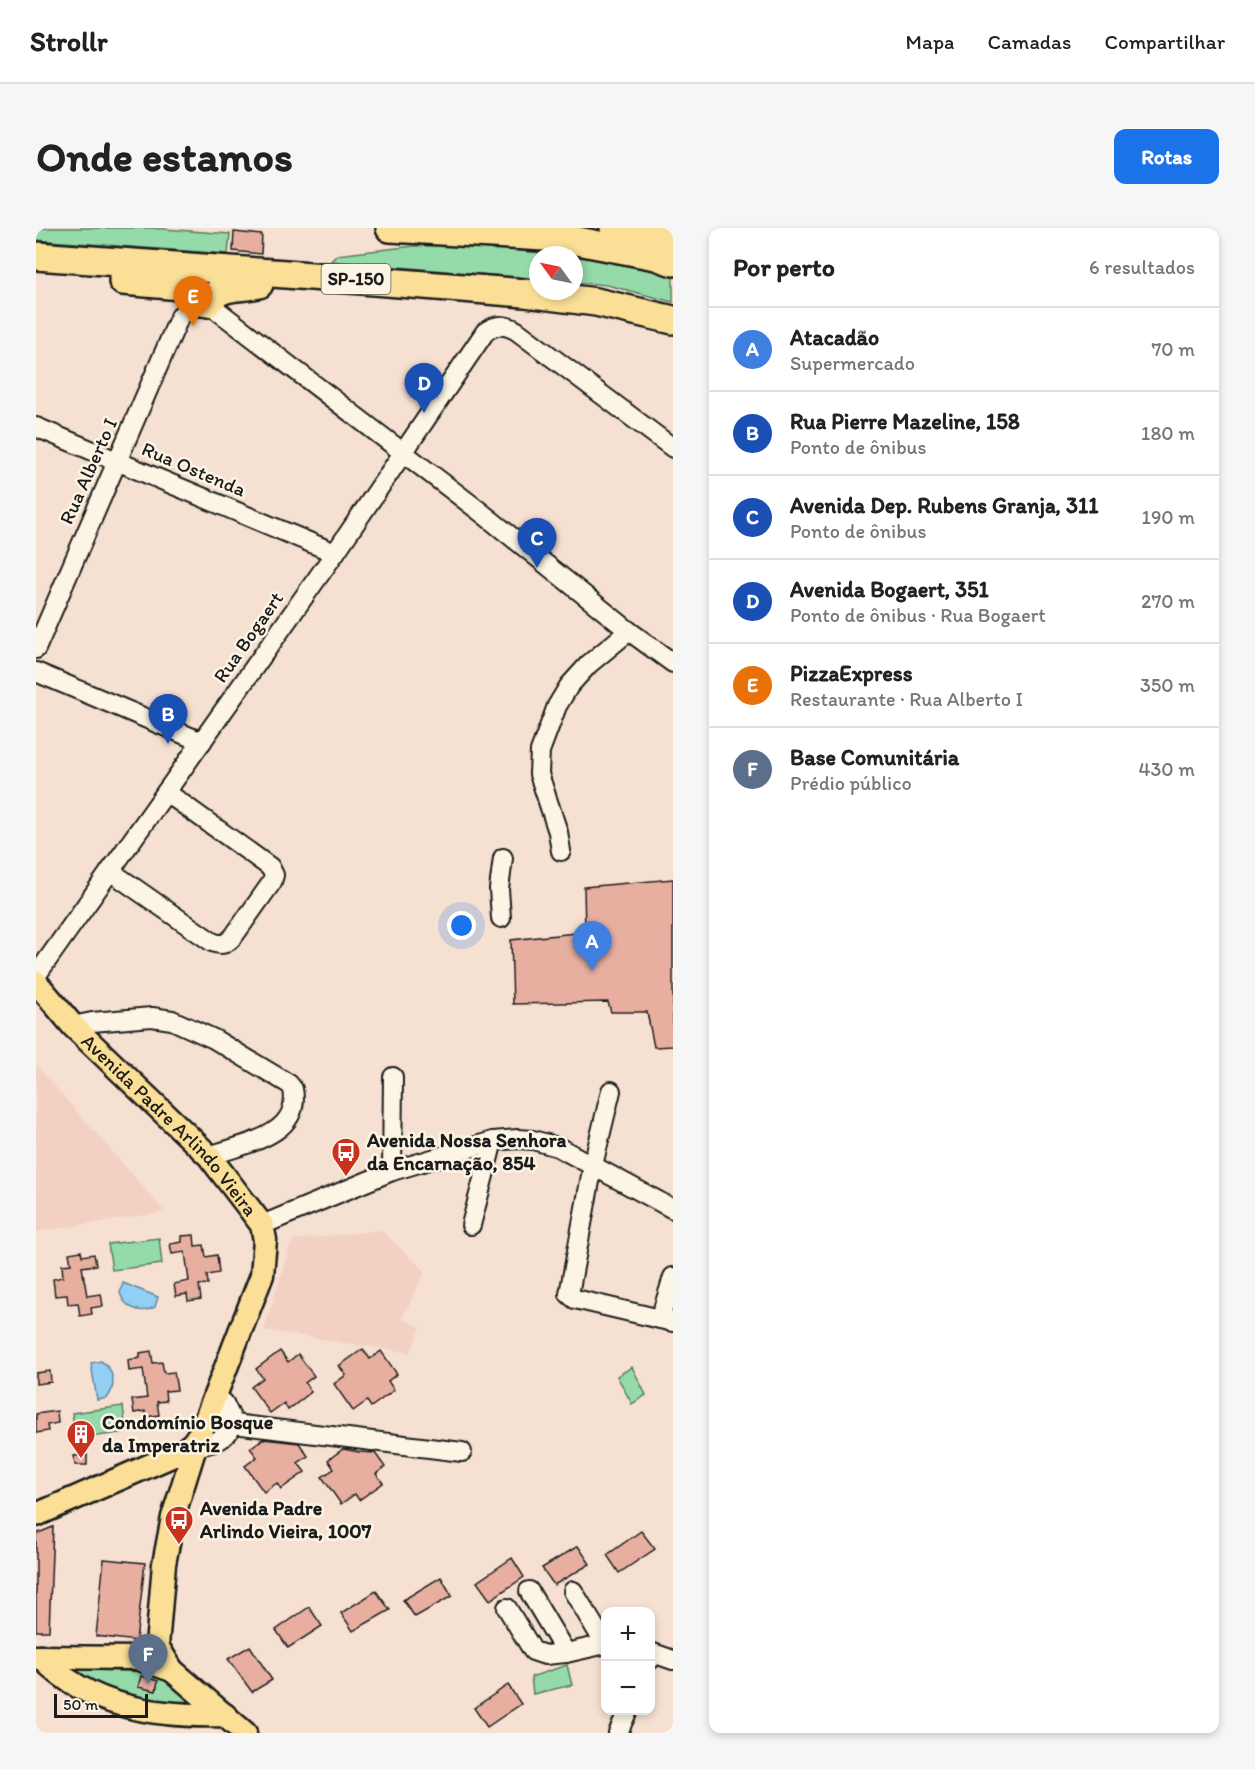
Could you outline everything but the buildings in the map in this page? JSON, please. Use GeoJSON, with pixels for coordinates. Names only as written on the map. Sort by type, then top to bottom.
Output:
{"type":"FeatureCollection","features":[{"type":"Feature","properties":{"kind":"highway"},"geometry":{"type":"LineString","coordinates":[[390,228],[562,238],[656,256],[673,262]]}},
{"type":"Feature","properties":{"kind":"highway"},"geometry":{"type":"LineString","coordinates":[[614,228],[673,240]]}},
{"type":"Feature","properties":{"kind":"highway","name":"SP-150"},"geometry":{"type":"LineString","coordinates":[[36,256],[554,297],[596,302],[673,320]]}},
{"type":"Feature","properties":{"kind":"highway"},"geometry":{"type":"LineString","coordinates":[[36,271],[181,286],[189,289],[197,306],[223,288],[263,283],[286,274]]}},
{"type":"Feature","properties":{"kind":"main road","name":"Avenida Padre Arlindo Vieira"},"geometry":{"type":"LineString","coordinates":[[36,982],[73,1026],[209,1156],[262,1225],[265,1240],[262,1275],[215,1396],[194,1442]]}},
{"type":"Feature","properties":{"kind":"main road"},"geometry":{"type":"LineString","coordinates":[[194,1442],[186,1460],[185,1475],[173,1517],[164,1564],[157,1646],[172,1670],[244,1733]]}},
{"type":"Feature","properties":{"kind":"main road"},"geometry":{"type":"LineString","coordinates":[[36,1515],[194,1442]]}},
{"type":"Feature","properties":{"kind":"main road"},"geometry":{"type":"LineString","coordinates":[[137,1658],[157,1646]]}},
{"type":"Feature","properties":{"kind":"main road"},"geometry":{"type":"LineString","coordinates":[[39,1657],[137,1658],[172,1670]]}},
{"type":"Feature","properties":{"kind":"main road"},"geometry":{"type":"LineString","coordinates":[[39,1657],[75,1686],[103,1698],[156,1713],[186,1716],[225,1715]]}},
{"type":"Feature","properties":{"kind":"street"},"geometry":{"type":"LineString","coordinates":[[197,306],[403,453],[673,663]]}},
{"type":"Feature","properties":{"kind":"street","name":"Rua Alberto I"},"geometry":{"type":"LineString","coordinates":[[36,649],[117,462],[197,306]]}},
{"type":"Feature","properties":{"kind":"street","name":"Rua Bogaert"},"geometry":{"type":"LineString","coordinates":[[36,976],[335,553],[484,332],[498,326],[510,327],[517,331],[673,448]]}},
{"type":"Feature","properties":{"kind":"street","name":"Rua Ostenda"},"geometry":{"type":"LineString","coordinates":[[36,427],[335,553]]}},
{"type":"Feature","properties":{"kind":"street"},"geometry":{"type":"LineString","coordinates":[[561,851],[558,832],[539,774],[540,751],[557,706],[569,686],[589,664],[630,631]]}},
{"type":"Feature","properties":{"kind":"street"},"geometry":{"type":"LineString","coordinates":[[36,672],[202,742]]}},
{"type":"Feature","properties":{"kind":"street"},"geometry":{"type":"LineString","coordinates":[[110,871],[219,945],[227,943],[233,937],[272,882],[274,875],[270,867],[166,792]]}},
{"type":"Feature","properties":{"kind":"street"},"geometry":{"type":"LineString","coordinates":[[501,918],[500,889],[503,858]]}},
{"type":"Feature","properties":{"kind":"street"},"geometry":{"type":"LineString","coordinates":[[73,1026],[92,1022],[152,1017],[172,1020],[214,1039],[293,1089],[293,1110],[285,1124],[274,1133],[209,1156]]}},
{"type":"Feature","properties":{"kind":"street"},"geometry":{"type":"LineString","coordinates":[[392,1171],[393,1077]]}},
{"type":"Feature","properties":{"kind":"street"},"geometry":{"type":"LineString","coordinates":[[611,1092],[593,1165],[569,1288],[570,1296],[667,1321],[673,1277]]}},
{"type":"Feature","properties":{"kind":"street"},"geometry":{"type":"LineString","coordinates":[[262,1225],[392,1171],[493,1141],[533,1140],[558,1147],[673,1209]]}},
{"type":"Feature","properties":{"kind":"street"},"geometry":{"type":"LineString","coordinates":[[471,1225],[493,1141]]}},
{"type":"Feature","properties":{"kind":"street"},"geometry":{"type":"LineString","coordinates":[[215,1396],[224,1403],[234,1424]]}},
{"type":"Feature","properties":{"kind":"street"},"geometry":{"type":"LineString","coordinates":[[194,1442],[220,1441],[234,1424]]}},
{"type":"Feature","properties":{"kind":"street"},"geometry":{"type":"LineString","coordinates":[[234,1424],[462,1452]]}},
{"type":"Feature","properties":{"kind":"street"},"geometry":{"type":"LineString","coordinates":[[529,1591],[566,1653]]}},
{"type":"Feature","properties":{"kind":"street"},"geometry":{"type":"LineString","coordinates":[[573,1591],[601,1637]]}},
{"type":"Feature","properties":{"kind":"street"},"geometry":{"type":"LineString","coordinates":[[507,1608],[533,1651],[544,1655],[566,1653],[601,1645]]}},
{"type":"Feature","properties":{"kind":"street"},"geometry":{"type":"LineString","coordinates":[[655,1656],[673,1660]]}},
{"type":"Feature","properties":{"kind":"street"},"geometry":{"type":"LineString","coordinates":[[618,1733],[626,1715]]}},
{"type":"Feature","properties":{"kind":"shaded area"},"geometry":{"type":"Polygon","coordinates":[[[36,1065],[165,1212],[36,1232],[36,1065]]]}},
{"type":"Feature","properties":{"kind":"shaded area"},"geometry":{"type":"Polygon","coordinates":[[[381,1230],[425,1271],[402,1319],[421,1327],[410,1353],[264,1330],[292,1240],[381,1230]]]}},
{"type":"Feature","properties":{"kind":"green space"},"geometry":{"type":"Polygon","coordinates":[[[36,228],[150,228],[230,234],[228,254],[36,240],[36,228]]]}},
{"type":"Feature","properties":{"kind":"green space"},"geometry":{"type":"Polygon","coordinates":[[[444,245],[529,252],[529,278],[331,261],[337,255],[444,245]]]}},
{"type":"Feature","properties":{"kind":"green space"},"geometry":{"type":"Polygon","coordinates":[[[583,257],[619,261],[673,275],[673,302],[607,285],[583,283],[583,257]]]}},
{"type":"Feature","properties":{"kind":"green space"},"geometry":{"type":"Polygon","coordinates":[[[159,1238],[162,1264],[112,1270],[108,1244],[159,1238]]]}},
{"type":"Feature","properties":{"kind":"green space"},"geometry":{"type":"Polygon","coordinates":[[[632,1367],[646,1395],[632,1404],[617,1376],[632,1367]]]}},
{"type":"Feature","properties":{"kind":"green space"},"geometry":{"type":"Polygon","coordinates":[[[123,1406],[126,1432],[76,1439],[72,1413],[123,1406]]]}},
{"type":"Feature","properties":{"kind":"green space"},"geometry":{"type":"Polygon","coordinates":[[[567,1665],[572,1685],[533,1694],[531,1677],[567,1665]]]}},
{"type":"Feature","properties":{"kind":"green space"},"geometry":{"type":"Polygon","coordinates":[[[65,1669],[153,1672],[162,1676],[195,1704],[153,1704],[86,1681],[65,1669]]]}},
{"type":"Feature","properties":{"kind":"water"},"geometry":{"type":"Polygon","coordinates":[[[123,1283],[158,1297],[155,1307],[139,1310],[125,1303],[120,1293],[123,1283]]]}},
{"type":"Feature","properties":{"kind":"water"},"geometry":{"type":"Polygon","coordinates":[[[101,1361],[109,1368],[113,1383],[107,1398],[97,1400],[91,1363],[101,1361]]]}},
{"type":"Feature","properties":{"kind":"place","name":"PizzaExpress"},"geometry":{"type":"Point","coordinates":[193,326]}},
{"type":"Feature","properties":{"kind":"place","name":"Avenida Bogaert, 351"},"geometry":{"type":"Point","coordinates":[424,413]}},
{"type":"Feature","properties":{"kind":"place","name":"Avenida Dep. Rubens Granja, 311"},"geometry":{"type":"Point","coordinates":[537,568]}},
{"type":"Feature","properties":{"kind":"place","name":"Rua Pierre Mazeline, 158"},"geometry":{"type":"Point","coordinates":[168,744]}},
{"type":"Feature","properties":{"kind":"place","name":"Atacadão"},"geometry":{"type":"Point","coordinates":[592,971]}},
{"type":"Feature","properties":{"kind":"place","name":"Avenida Nossa Senhora da Encarnação, 854"},"geometry":{"type":"Point","coordinates":[346,1178]}},
{"type":"Feature","properties":{"kind":"place","name":"Condomínio Bosque da Imperatriz"},"geometry":{"type":"Point","coordinates":[81,1460]}},
{"type":"Feature","properties":{"kind":"place","name":"Avenida Padre Arlindo Vieira, 1007"},"geometry":{"type":"Point","coordinates":[179,1546]}},
{"type":"Feature","properties":{"kind":"place","name":"Base Comunitária"},"geometry":{"type":"Point","coordinates":[148,1684]}}]}
